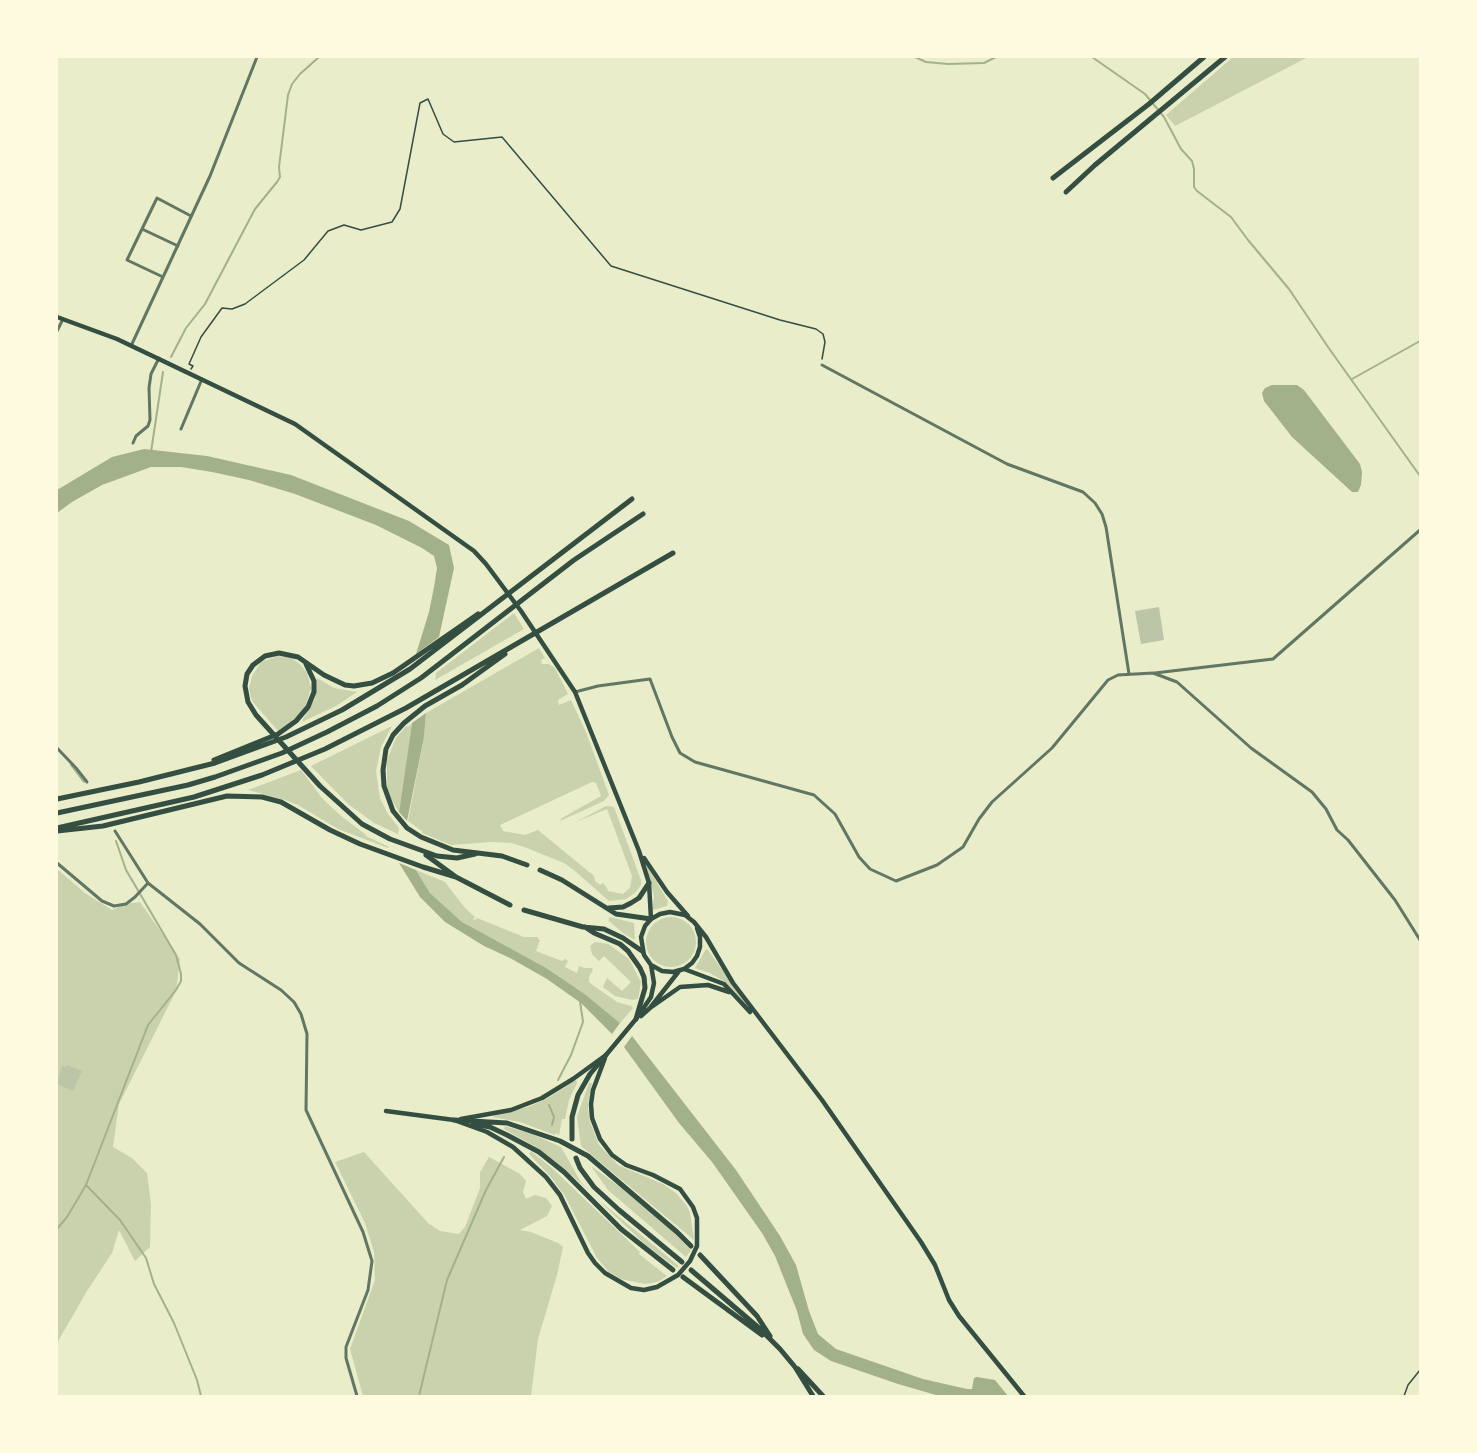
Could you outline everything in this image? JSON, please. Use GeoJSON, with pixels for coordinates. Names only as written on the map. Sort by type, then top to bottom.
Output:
{"type":"FeatureCollection","features":[{"type":"Feature","properties":{"kind":"highway"},"geometry":{"type":"LineString","coordinates":[[1053,178],[1152,102],[1204,57]]}},
{"type":"Feature","properties":{"kind":"highway"},"geometry":{"type":"LineString","coordinates":[[1066,192],[1095,165],[1225,57]]}},
{"type":"Feature","properties":{"kind":"highway"},"geometry":{"type":"LineString","coordinates":[[57,799],[188,771],[342,710],[494,606],[632,499]]}},
{"type":"Feature","properties":{"kind":"highway"},"geometry":{"type":"LineString","coordinates":[[57,813],[188,784],[282,753],[348,721],[400,691],[448,658],[596,544],[643,514]]}},
{"type":"Feature","properties":{"kind":"highway"},"geometry":{"type":"LineString","coordinates":[[57,829],[194,797],[305,758],[406,708],[673,553]]}},
{"type":"Feature","properties":{"kind":"highway"},"geometry":{"type":"LineString","coordinates":[[519,643],[487,668],[435,700],[404,723],[393,735],[386,749],[384,786],[393,811],[407,828],[421,837],[445,848],[502,856],[527,865]]}},
{"type":"Feature","properties":{"kind":"highway"},"geometry":{"type":"LineString","coordinates":[[408,667],[381,680],[354,686],[331,680],[303,660],[288,653],[270,654],[257,661],[249,670],[245,680],[248,702],[256,715],[337,803],[362,824],[390,839],[438,859],[456,877]]}},
{"type":"Feature","properties":{"kind":"highway"},"geometry":{"type":"LineString","coordinates":[[284,734],[312,699],[314,681],[303,660]]}},
{"type":"Feature","properties":{"kind":"highway"},"geometry":{"type":"LineString","coordinates":[[57,829],[103,826],[220,798],[262,796],[281,802],[344,837],[456,877],[510,905]]}},
{"type":"Feature","properties":{"kind":"highway"},"geometry":{"type":"LineString","coordinates":[[438,859],[475,854]]}},
{"type":"Feature","properties":{"kind":"highway"},"geometry":{"type":"LineString","coordinates":[[540,870],[562,880],[616,914],[651,920]]}},
{"type":"Feature","properties":{"kind":"highway"},"geometry":{"type":"LineString","coordinates":[[604,908],[614,908],[631,903],[639,898],[650,883]]}},
{"type":"Feature","properties":{"kind":"highway"},"geometry":{"type":"LineString","coordinates":[[524,910],[583,927],[620,944],[628,951],[644,977],[645,988],[636,1019]]}},
{"type":"Feature","properties":{"kind":"highway"},"geometry":{"type":"LineString","coordinates":[[583,927],[596,927],[614,933],[642,951]]}},
{"type":"Feature","properties":{"kind":"highway"},"geometry":{"type":"LineString","coordinates":[[572,1139],[572,1117],[578,1095],[590,1074],[606,1055]]}},
{"type":"Feature","properties":{"kind":"highway"},"geometry":{"type":"LineString","coordinates":[[454,1120],[507,1123],[560,1141],[588,1156],[691,1246]]}},
{"type":"Feature","properties":{"kind":"highway"},"geometry":{"type":"LineString","coordinates":[[454,1120],[490,1127],[539,1152],[564,1172],[621,1229],[673,1270]]}},
{"type":"Feature","properties":{"kind":"highway"},"geometry":{"type":"LineString","coordinates":[[576,1158],[580,1168],[594,1187],[682,1262]]}},
{"type":"Feature","properties":{"kind":"highway"},"geometry":{"type":"LineString","coordinates":[[700,1255],[757,1316],[795,1367],[813,1396]]}},
{"type":"Feature","properties":{"kind":"highway"},"geometry":{"type":"LineString","coordinates":[[691,1270],[780,1349]]}},
{"type":"Feature","properties":{"kind":"highway"},"geometry":{"type":"LineString","coordinates":[[683,1278],[780,1349]]}},
{"type":"Feature","properties":{"kind":"highway"},"geometry":{"type":"LineString","coordinates":[[795,1367],[808,1377],[823,1396]]}},
{"type":"Feature","properties":{"kind":"main road"},"geometry":{"type":"LineString","coordinates":[[60,318],[159,358],[263,407],[303,429],[474,551],[521,611],[575,692],[650,883],[651,920]]}},
{"type":"Feature","properties":{"kind":"main road"},"geometry":{"type":"LineString","coordinates":[[639,851],[667,892],[706,937],[733,983],[822,1100],[925,1248],[959,1316],[1024,1396]]}},
{"type":"Feature","properties":{"kind":"main road"},"geometry":{"type":"LineString","coordinates":[[454,1120],[511,1110],[542,1098],[606,1055],[636,1019],[654,990],[651,965],[642,951],[641,937],[645,926],[660,914],[670,912],[680,913],[689,918]]}},
{"type":"Feature","properties":{"kind":"main road"},"geometry":{"type":"LineString","coordinates":[[650,1008],[681,970],[692,963],[700,946],[697,928]]}},
{"type":"Feature","properties":{"kind":"main road"},"geometry":{"type":"LineString","coordinates":[[651,965],[667,972],[681,970],[724,984],[762,1023]]}},
{"type":"Feature","properties":{"kind":"main road"},"geometry":{"type":"LineString","coordinates":[[636,1019],[680,987],[708,985],[732,993]]}},
{"type":"Feature","properties":{"kind":"main road"},"geometry":{"type":"LineString","coordinates":[[386,1110],[454,1120],[487,1132],[513,1147],[546,1177],[568,1209],[595,1263],[605,1273],[631,1288],[644,1290],[657,1287],[669,1281],[688,1264],[695,1252],[698,1241],[697,1218],[686,1196],[670,1183],[619,1161],[600,1139],[592,1118],[591,1104],[597,1077],[606,1055]]}},
{"type":"Feature","properties":{"kind":"street"},"geometry":{"type":"LineString","coordinates":[[131,346],[210,176],[257,57]]}},
{"type":"Feature","properties":{"kind":"street"},"geometry":{"type":"LineString","coordinates":[[163,277],[127,260],[142,228],[157,198],[192,216]]}},
{"type":"Feature","properties":{"kind":"street"},"geometry":{"type":"LineString","coordinates":[[142,228],[178,246]]}},
{"type":"Feature","properties":{"kind":"street"},"geometry":{"type":"LineString","coordinates":[[57,331],[60,318]]}},
{"type":"Feature","properties":{"kind":"street"},"geometry":{"type":"LineString","coordinates":[[133,443],[136,436],[148,426],[150,420],[151,374],[159,358]]}},
{"type":"Feature","properties":{"kind":"street"},"geometry":{"type":"LineString","coordinates":[[822,365],[1007,464],[1083,492],[1095,503],[1106,526],[1129,674]]}},
{"type":"Feature","properties":{"kind":"street"},"geometry":{"type":"LineString","coordinates":[[181,429],[202,379]]}},
{"type":"Feature","properties":{"kind":"street"},"geometry":{"type":"LineString","coordinates":[[575,692],[598,686],[650,679],[680,753],[696,762],[814,795],[835,814],[860,857],[870,869],[896,881],[937,865],[963,846],[992,802],[1052,748],[1108,680],[1118,675],[1153,674],[1273,659],[1420,530]]}},
{"type":"Feature","properties":{"kind":"street"},"geometry":{"type":"LineString","coordinates":[[1153,674],[1177,682],[1251,748],[1312,792],[1326,809],[1336,830],[1348,840],[1388,890],[1420,940]]}},
{"type":"Feature","properties":{"kind":"street"},"geometry":{"type":"LineString","coordinates":[[57,748],[87,782]]}},
{"type":"Feature","properties":{"kind":"street"},"geometry":{"type":"LineString","coordinates":[[115,831],[148,883],[200,924],[239,963],[280,990],[294,1002],[301,1014],[307,1034],[306,1110],[363,1232],[372,1261],[368,1290],[346,1347],[346,1358],[357,1396]]}},
{"type":"Feature","properties":{"kind":"street"},"geometry":{"type":"LineString","coordinates":[[57,863],[102,901],[114,906],[126,904],[148,883]]}},
{"type":"Feature","properties":{"kind":"path"},"geometry":{"type":"LineString","coordinates":[[190,373],[193,366],[189,364],[201,337],[222,308],[232,309],[245,304],[304,260],[328,231],[344,225],[361,230],[392,222],[400,209],[420,103],[428,99],[443,134],[454,142],[502,137],[611,266],[780,320],[816,329],[823,334],[825,342],[822,365]]}},
{"type":"Feature","properties":{"kind":"path"},"geometry":{"type":"LineString","coordinates":[[1404,1396],[1408,1385],[1420,1370]]}},
{"type":"Feature","properties":{"kind":"shaded area"},"geometry":{"type":"Polygon","coordinates":[[[1233,57],[1308,57],[1175,126],[1166,115],[1233,57]]]}},
{"type":"Feature","properties":{"kind":"shaded area"},"geometry":{"type":"Polygon","coordinates":[[[1272,385],[1297,385],[1304,390],[1360,464],[1362,472],[1358,492],[1352,492],[1292,437],[1264,401],[1262,393],[1265,388],[1272,385]]]}},
{"type":"Feature","properties":{"kind":"shaded area"},"geometry":{"type":"Polygon","coordinates":[[[144,449],[207,456],[291,475],[409,521],[449,545],[454,568],[439,637],[416,654],[434,587],[437,568],[434,556],[376,525],[295,494],[212,472],[181,467],[151,467],[102,485],[57,513],[57,490],[112,457],[144,449]]]}},
{"type":"Feature","properties":{"kind":"shaded area"},"geometry":{"type":"Polygon","coordinates":[[[514,613],[524,629],[435,680],[436,673],[514,613]]]}},
{"type":"Feature","properties":{"kind":"shaded area"},"geometry":{"type":"Polygon","coordinates":[[[539,648],[545,658],[541,660],[542,664],[549,664],[555,668],[568,694],[558,700],[559,705],[571,700],[586,732],[609,795],[604,801],[560,821],[601,796],[596,783],[592,782],[500,825],[503,831],[525,835],[538,830],[594,876],[595,881],[600,885],[603,883],[608,891],[623,894],[630,888],[632,876],[607,809],[576,822],[606,806],[614,807],[641,880],[641,885],[636,892],[626,899],[609,901],[564,863],[527,848],[511,843],[491,842],[451,845],[422,833],[408,821],[424,737],[426,713],[539,648]]]}},
{"type":"Feature","properties":{"kind":"shaded area"},"geometry":{"type":"Polygon","coordinates":[[[278,656],[291,658],[300,664],[307,673],[311,688],[305,707],[291,722],[278,731],[252,701],[249,689],[252,676],[261,662],[278,656]]]}},
{"type":"Feature","properties":{"kind":"shaded area"},"geometry":{"type":"Polygon","coordinates":[[[317,678],[334,688],[357,692],[336,706],[302,721],[315,699],[317,678]]]}},
{"type":"Feature","properties":{"kind":"shaded area"},"geometry":{"type":"Polygon","coordinates":[[[426,713],[424,737],[407,821],[399,812],[412,723],[426,713]]]}},
{"type":"Feature","properties":{"kind":"shaded area"},"geometry":{"type":"Polygon","coordinates":[[[412,723],[399,812],[390,797],[387,786],[387,760],[396,738],[406,726],[412,723]]]}},
{"type":"Feature","properties":{"kind":"shaded area"},"geometry":{"type":"Polygon","coordinates":[[[392,726],[381,747],[376,771],[380,798],[388,814],[399,828],[398,834],[374,823],[348,804],[311,766],[392,726]]]}},
{"type":"Feature","properties":{"kind":"shaded area"},"geometry":{"type":"Polygon","coordinates":[[[301,770],[322,798],[341,816],[366,836],[389,847],[338,829],[298,805],[248,790],[301,770]]]}},
{"type":"Feature","properties":{"kind":"shaded area"},"geometry":{"type":"Polygon","coordinates":[[[399,863],[416,870],[430,893],[462,922],[546,968],[586,995],[620,1023],[612,1034],[581,1003],[547,979],[484,946],[445,922],[420,897],[399,863]]]}},
{"type":"Feature","properties":{"kind":"shaded area"},"geometry":{"type":"Polygon","coordinates":[[[646,864],[668,901],[667,906],[652,910],[654,896],[646,864]]]}},
{"type":"Feature","properties":{"kind":"shaded area"},"geometry":{"type":"Polygon","coordinates":[[[57,869],[85,893],[112,910],[126,904],[140,902],[180,959],[176,991],[119,1104],[113,1147],[132,1158],[147,1173],[151,1204],[150,1247],[135,1261],[119,1230],[112,1253],[57,1343],[57,869]]]}},
{"type":"Feature","properties":{"kind":"shaded area"},"geometry":{"type":"Polygon","coordinates":[[[416,870],[445,882],[475,917],[473,919],[477,918],[524,937],[538,937],[540,940],[536,951],[562,961],[565,959],[568,961],[565,967],[577,973],[579,966],[592,968],[589,982],[617,1002],[633,1008],[620,1023],[586,995],[462,922],[430,893],[416,870]]]}},
{"type":"Feature","properties":{"kind":"shaded area"},"geometry":{"type":"Polygon","coordinates":[[[610,917],[634,923],[635,940],[608,920],[610,917]]]}},
{"type":"Feature","properties":{"kind":"shaded area"},"geometry":{"type":"Polygon","coordinates":[[[671,917],[685,921],[692,928],[696,942],[692,956],[685,963],[671,967],[657,963],[650,956],[646,942],[650,928],[657,921],[671,917]]]}},
{"type":"Feature","properties":{"kind":"shaded area"},"geometry":{"type":"Polygon","coordinates":[[[595,942],[608,944],[629,959],[641,982],[638,999],[615,996],[603,987],[607,978],[622,991],[631,982],[604,956],[599,961],[592,954],[590,946],[595,942]]]}},
{"type":"Feature","properties":{"kind":"shaded area"},"geometry":{"type":"Polygon","coordinates":[[[706,949],[753,1012],[725,982],[710,973],[695,968],[706,949]]]}},
{"type":"Feature","properties":{"kind":"shaded area"},"geometry":{"type":"Polygon","coordinates":[[[632,1036],[736,1170],[780,1236],[796,1265],[818,1334],[836,1349],[923,1379],[967,1389],[972,1389],[974,1378],[977,1377],[995,1380],[1008,1396],[936,1395],[831,1361],[814,1350],[803,1334],[797,1311],[775,1256],[762,1233],[712,1162],[679,1123],[624,1047],[632,1036]]]}},
{"type":"Feature","properties":{"kind":"shaded area"},"geometry":{"type":"Polygon","coordinates":[[[576,1080],[565,1119],[562,1119],[559,1135],[520,1122],[493,1117],[528,1107],[550,1097],[576,1080]]]}},
{"type":"Feature","properties":{"kind":"shaded area"},"geometry":{"type":"Polygon","coordinates":[[[589,1083],[592,1083],[588,1103],[589,1119],[599,1145],[618,1165],[663,1184],[676,1193],[690,1213],[694,1240],[581,1146],[577,1117],[589,1083]]]}},
{"type":"Feature","properties":{"kind":"shaded area"},"geometry":{"type":"Polygon","coordinates":[[[505,1126],[532,1134],[561,1147],[581,1182],[590,1191],[541,1150],[504,1129],[505,1126]]]}},
{"type":"Feature","properties":{"kind":"shaded area"},"geometry":{"type":"Polygon","coordinates":[[[531,1151],[552,1168],[640,1252],[639,1254],[667,1276],[658,1282],[645,1284],[621,1279],[609,1272],[597,1258],[565,1196],[529,1154],[531,1151]]]}},
{"type":"Feature","properties":{"kind":"shaded area"},"geometry":{"type":"Polygon","coordinates":[[[364,1152],[429,1224],[440,1231],[459,1234],[465,1227],[480,1188],[480,1172],[489,1157],[520,1174],[526,1181],[523,1192],[526,1199],[535,1195],[546,1198],[552,1206],[547,1216],[520,1230],[531,1232],[563,1247],[538,1339],[531,1396],[363,1396],[350,1349],[375,1280],[374,1252],[365,1223],[335,1162],[364,1152]]]}},
{"type":"Feature","properties":{"kind":"shaded area"},"geometry":{"type":"Polygon","coordinates":[[[591,1166],[672,1231],[691,1250],[686,1257],[608,1190],[591,1166]]]}},
{"type":"Feature","properties":{"kind":"shaded area"},"geometry":{"type":"Polygon","coordinates":[[[596,1198],[679,1266],[677,1268],[648,1247],[596,1198]]]}},
{"type":"Feature","properties":{"kind":"building"},"geometry":{"type":"Polygon","coordinates":[[[1159,607],[1164,640],[1141,644],[1135,611],[1159,607]]]}},
{"type":"Feature","properties":{"kind":"building"},"geometry":{"type":"Polygon","coordinates":[[[67,1065],[82,1071],[73,1091],[57,1084],[62,1066],[67,1065]]]}},
{"type":"Feature","properties":{"kind":"waterway"},"geometry":{"type":"LineString","coordinates":[[171,357],[186,328],[205,304],[255,209],[280,177],[279,167],[288,95],[292,84],[300,74],[319,57]]}},
{"type":"Feature","properties":{"kind":"waterway"},"geometry":{"type":"LineString","coordinates":[[915,57],[926,62],[948,64],[984,63],[996,57]]}},
{"type":"Feature","properties":{"kind":"waterway"},"geometry":{"type":"LineString","coordinates":[[1092,57],[1145,94],[1164,117],[1181,149],[1192,161],[1194,187],[1231,217],[1289,289],[1420,476]]}},
{"type":"Feature","properties":{"kind":"waterway"},"geometry":{"type":"LineString","coordinates":[[1352,379],[1420,341]]}},
{"type":"Feature","properties":{"kind":"waterway"},"geometry":{"type":"LineString","coordinates":[[151,452],[163,372]]}},
{"type":"Feature","properties":{"kind":"waterway"},"geometry":{"type":"LineString","coordinates":[[71,765],[84,782]]}},
{"type":"Feature","properties":{"kind":"waterway"},"geometry":{"type":"LineString","coordinates":[[57,1229],[86,1185],[148,1025],[181,981],[176,955],[126,870],[116,841]]}},
{"type":"Feature","properties":{"kind":"waterway"},"geometry":{"type":"LineString","coordinates":[[558,1080],[571,1055],[583,1022],[580,1001]]}},
{"type":"Feature","properties":{"kind":"waterway"},"geometry":{"type":"LineString","coordinates":[[549,1105],[554,1117],[552,1125]]}},
{"type":"Feature","properties":{"kind":"waterway"},"geometry":{"type":"LineString","coordinates":[[419,1396],[447,1280],[486,1190],[504,1157]]}},
{"type":"Feature","properties":{"kind":"waterway"},"geometry":{"type":"LineString","coordinates":[[86,1185],[120,1220],[146,1258],[154,1284],[174,1323],[197,1380],[201,1396]]}}]}
